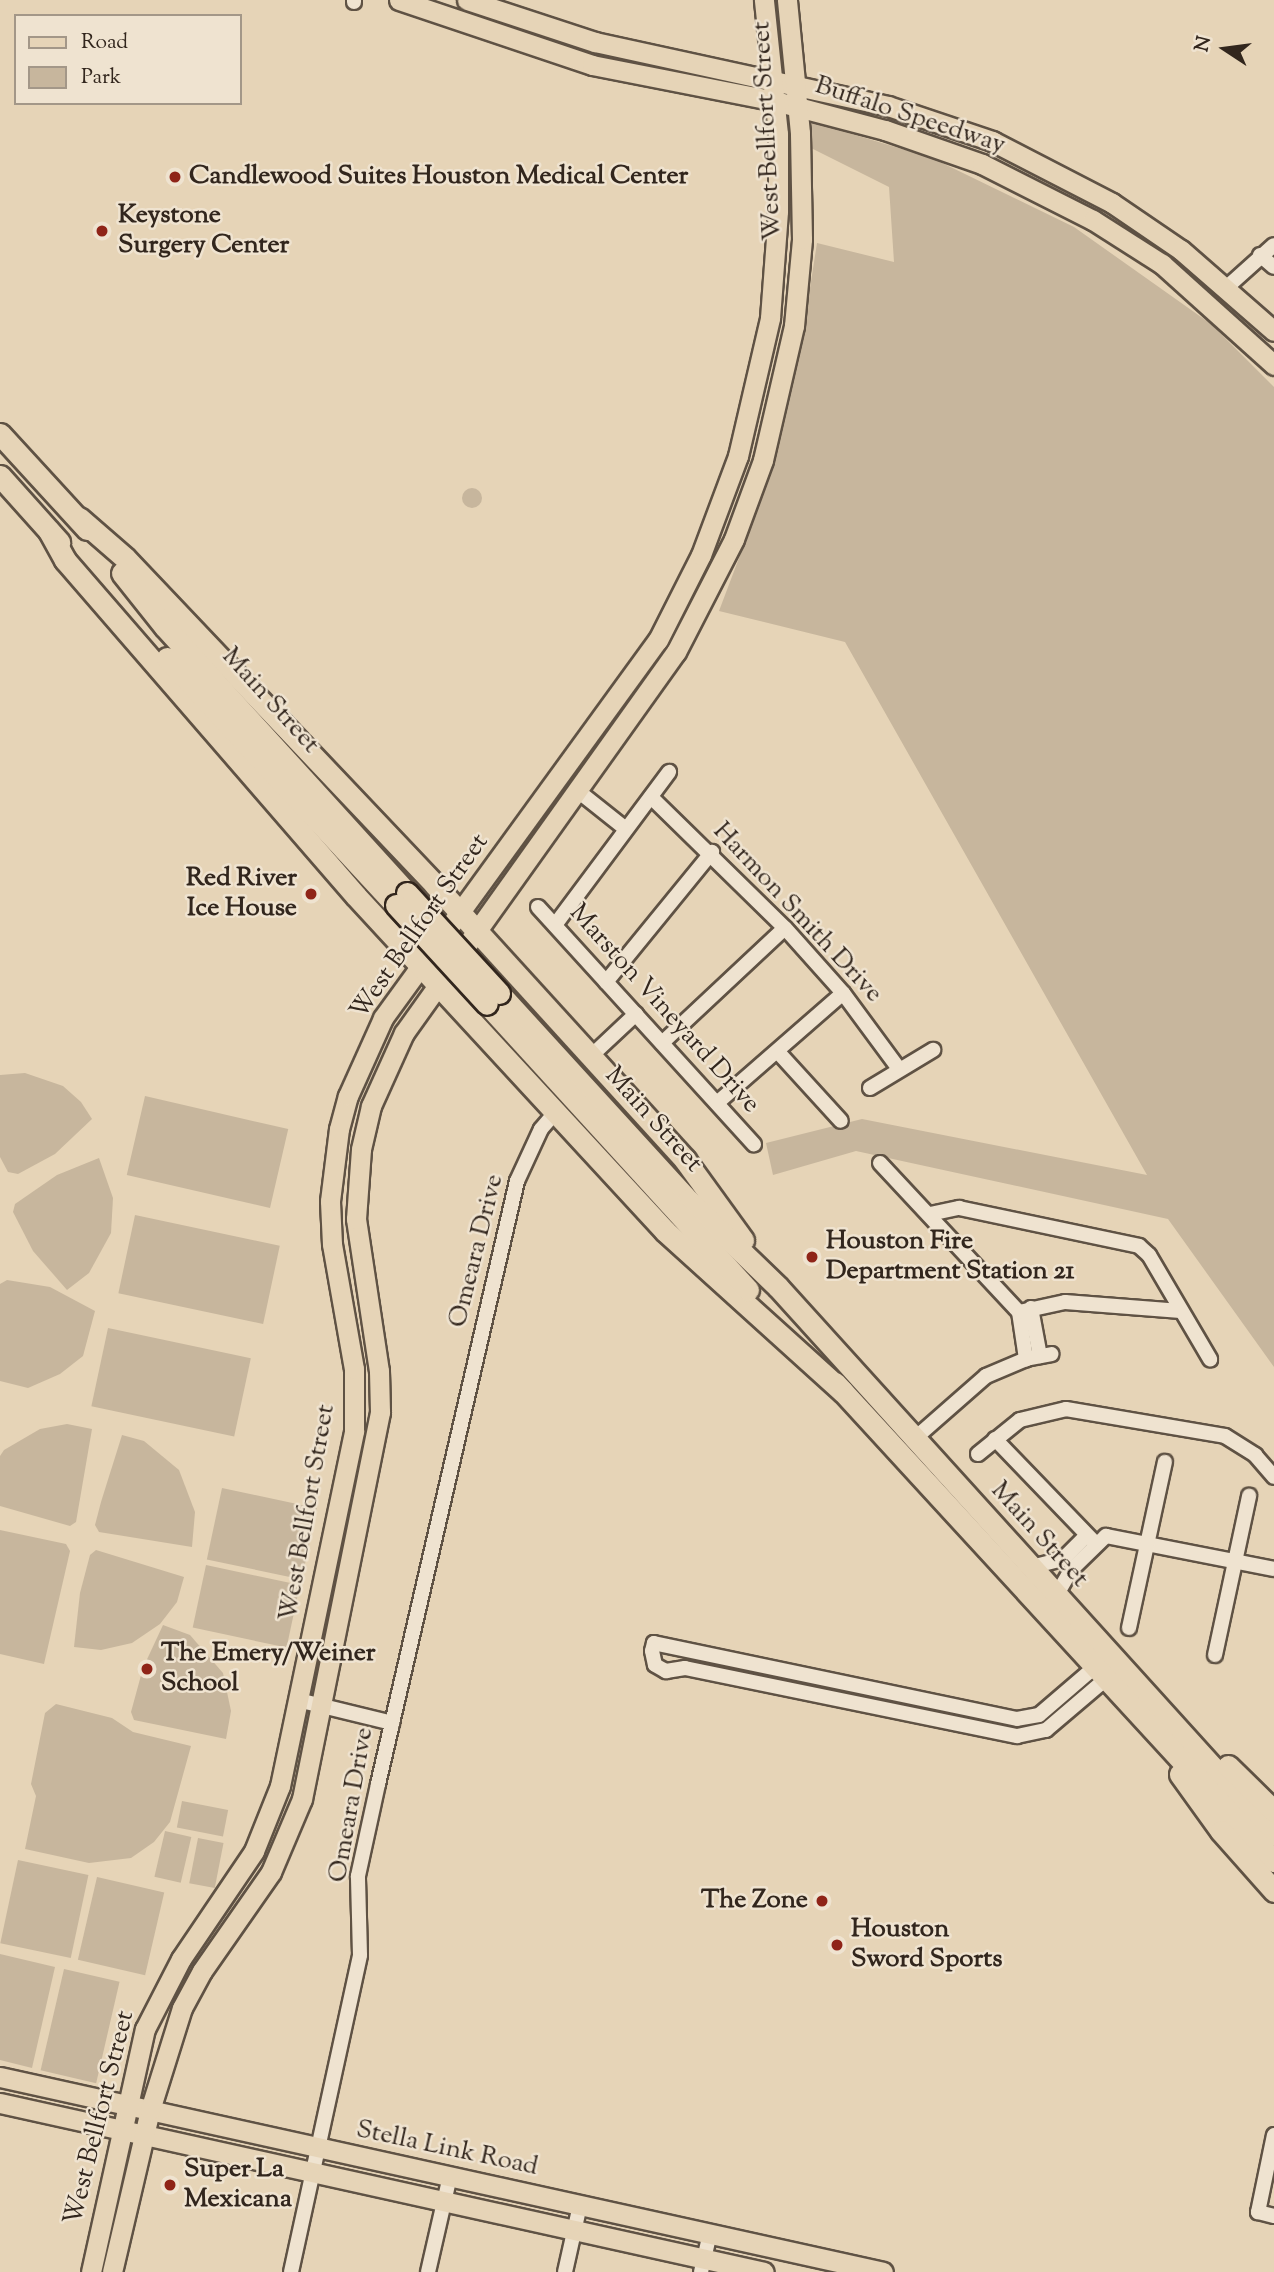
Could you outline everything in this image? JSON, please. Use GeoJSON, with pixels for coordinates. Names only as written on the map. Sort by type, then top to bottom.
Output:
{"type":"FeatureCollection","features":[{"type":"Feature","properties":{"kind":"highway","name":"Main Street"},"geometry":{"type":"LineString","coordinates":[[0,434],[79,518],[165,627],[402,899]]}},
{"type":"Feature","properties":{"kind":"highway","name":"Main Street"},"geometry":{"type":"LineString","coordinates":[[0,476],[49,531],[402,899],[843,1391],[1109,1672],[1274,1835]]}},
{"type":"Feature","properties":{"kind":"highway"},"geometry":{"type":"LineString","coordinates":[[79,518],[125,558],[435,886],[685,1160],[778,1287]]}},
{"type":"Feature","properties":{"kind":"highway"},"geometry":{"type":"LineString","coordinates":[[49,531],[65,560],[380,922],[664,1231],[843,1391]]}},
{"type":"Feature","properties":{"kind":"highway"},"geometry":{"type":"LineString","coordinates":[[380,922],[409,928],[435,903],[435,886]]}},
{"type":"Feature","properties":{"kind":"highway"},"geometry":{"type":"LineString","coordinates":[[464,1012],[467,988],[488,968],[512,971]]}},
{"type":"Feature","properties":{"kind":"highway","name":"Main Street"},"geometry":{"type":"LineString","coordinates":[[493,998],[688,1200],[778,1287],[913,1440],[1031,1567],[1056,1596],[1123,1696],[1274,1861]]}},
{"type":"Feature","properties":{"kind":"highway"},"geometry":{"type":"LineString","coordinates":[[1109,1672],[1274,1811]]}},
{"type":"Feature","properties":{"kind":"highway"},"geometry":{"type":"LineString","coordinates":[[1123,1696],[1221,1831],[1274,1891]]}},
{"type":"Feature","properties":{"kind":"main road","name":"Buffalo Speedway"},"geometry":{"type":"LineString","coordinates":[[398,0],[593,65],[775,101],[885,130],[982,164],[1093,220],[1190,287],[1274,365]]}},
{"type":"Feature","properties":{"kind":"main road","name":"Buffalo Speedway"},"geometry":{"type":"LineString","coordinates":[[467,0],[498,6],[595,42],[888,106],[992,141],[1112,203],[1204,269],[1274,331]]}},
{"type":"Feature","properties":{"kind":"main road","name":"West Bellfort Street"},"geometry":{"type":"LineString","coordinates":[[91,2272],[145,2029],[193,1942],[254,1851],[271,1816],[298,1700],[348,1462],[356,1399],[330,1200],[339,1129],[363,1056],[420,964],[561,777],[658,640],[701,555],[752,407],[774,281],[778,173],[775,101],[764,0]]}},
{"type":"Feature","properties":{"kind":"main road","name":"West Bellfort Street"},"geometry":{"type":"LineString","coordinates":[[112,2272],[150,2110],[182,2008],[212,1958],[258,1893],[288,1836],[302,1799],[373,1467],[380,1385],[356,1219],[363,1136],[387,1067],[439,984],[478,933],[676,652],[734,539],[775,415],[799,282],[802,177],[787,0]]}},
{"type":"Feature","properties":{"kind":"main road"},"geometry":{"type":"LineString","coordinates":[[495,34],[498,6]]}},
{"type":"Feature","properties":{"kind":"main road"},"geometry":{"type":"LineString","coordinates":[[982,164],[992,141]]}},
{"type":"Feature","properties":{"kind":"main road"},"geometry":{"type":"LineString","coordinates":[[1190,287],[1204,269]]}},
{"type":"Feature","properties":{"kind":"main road"},"geometry":{"type":"LineString","coordinates":[[774,281],[799,282]]}},
{"type":"Feature","properties":{"kind":"main road"},"geometry":{"type":"LineString","coordinates":[[752,407],[775,415]]}},
{"type":"Feature","properties":{"kind":"main road"},"geometry":{"type":"LineString","coordinates":[[658,640],[676,652]]}},
{"type":"Feature","properties":{"kind":"main road"},"geometry":{"type":"LineString","coordinates":[[561,777],[578,791]]}},
{"type":"Feature","properties":{"kind":"main road"},"geometry":{"type":"LineString","coordinates":[[339,1129],[363,1136]]}},
{"type":"Feature","properties":{"kind":"main road"},"geometry":{"type":"LineString","coordinates":[[342,1294],[367,1290]]}},
{"type":"Feature","properties":{"kind":"main road"},"geometry":{"type":"LineString","coordinates":[[348,1462],[373,1467]]}},
{"type":"Feature","properties":{"kind":"main road"},"geometry":{"type":"LineString","coordinates":[[193,1942],[212,1958]]}},
{"type":"Feature","properties":{"kind":"main road","name":"Stella Link Road"},"geometry":{"type":"LineString","coordinates":[[0,2077],[710,2234],[838,2267],[883,2272]]}},
{"type":"Feature","properties":{"kind":"main road","name":"Stella Link Road"},"geometry":{"type":"LineString","coordinates":[[0,2103],[574,2230],[703,2265],[764,2272]]}},
{"type":"Feature","properties":{"kind":"main road"},"geometry":{"type":"LineString","coordinates":[[96,2247],[116,2252]]}},
{"type":"Feature","properties":{"kind":"street"},"geometry":{"type":"LineString","coordinates":[[1226,288],[1274,245]]}},
{"type":"Feature","properties":{"kind":"street"},"geometry":{"type":"LineString","coordinates":[[1260,255],[1274,267]]}},
{"type":"Feature","properties":{"kind":"street"},"geometry":{"type":"LineString","coordinates":[[555,925],[669,772]]}},
{"type":"Feature","properties":{"kind":"street"},"geometry":{"type":"LineString","coordinates":[[578,791],[626,829]]}},
{"type":"Feature","properties":{"kind":"street","name":"Harmon Smith Drive"},"geometry":{"type":"LineString","coordinates":[[651,797],[712,852],[785,928],[844,993],[899,1069]]}},
{"type":"Feature","properties":{"kind":"street"},"geometry":{"type":"LineString","coordinates":[[606,982],[712,852]]}},
{"type":"Feature","properties":{"kind":"street","name":"Marston Vineyard Drive"},"geometry":{"type":"LineString","coordinates":[[538,907],[754,1144]]}},
{"type":"Feature","properties":{"kind":"street"},"geometry":{"type":"LineString","coordinates":[[662,1043],[785,928]]}},
{"type":"Feature","properties":{"kind":"street"},"geometry":{"type":"LineString","coordinates":[[717,1103],[844,993]]}},
{"type":"Feature","properties":{"kind":"street"},"geometry":{"type":"LineString","coordinates":[[588,1054],[633,1011]]}},
{"type":"Feature","properties":{"kind":"street"},"geometry":{"type":"LineString","coordinates":[[870,1088],[933,1050]]}},
{"type":"Feature","properties":{"kind":"street"},"geometry":{"type":"LineString","coordinates":[[778,1052],[841,1121]]}},
{"type":"Feature","properties":{"kind":"street","name":"Omeara Drive"},"geometry":{"type":"LineString","coordinates":[[291,2272],[360,1955],[358,1876],[392,1723],[517,1181],[540,1130],[556,1112]]}},
{"type":"Feature","properties":{"kind":"street"},"geometry":{"type":"LineString","coordinates":[[880,1163],[1025,1310],[1039,1356],[974,1384],[913,1440]]}},
{"type":"Feature","properties":{"kind":"street"},"geometry":{"type":"LineString","coordinates":[[930,1214],[959,1208],[1139,1245],[1149,1255],[1210,1359]]}},
{"type":"Feature","properties":{"kind":"street"},"geometry":{"type":"LineString","coordinates":[[1025,1310],[1065,1302],[1181,1311]]}},
{"type":"Feature","properties":{"kind":"street"},"geometry":{"type":"LineString","coordinates":[[978,1454],[1020,1420],[1046,1410],[1104,1413],[1225,1436],[1255,1455],[1274,1476]]}},
{"type":"Feature","properties":{"kind":"street"},"geometry":{"type":"LineString","coordinates":[[995,1439],[1091,1540]]}},
{"type":"Feature","properties":{"kind":"street"},"geometry":{"type":"LineString","coordinates":[[1129,1628],[1165,1462]]}},
{"type":"Feature","properties":{"kind":"street"},"geometry":{"type":"LineString","coordinates":[[1214,1655],[1249,1496]]}},
{"type":"Feature","properties":{"kind":"street"},"geometry":{"type":"LineString","coordinates":[[1056,1596],[1073,1558],[1091,1540],[1107,1536],[1274,1569]]}},
{"type":"Feature","properties":{"kind":"street"},"geometry":{"type":"LineString","coordinates":[[1031,1567],[1073,1558]]}},
{"type":"Feature","properties":{"kind":"street"},"geometry":{"type":"LineString","coordinates":[[654,1643],[1017,1719],[1040,1715],[1109,1672],[1046,1730],[1017,1736],[708,1672],[659,1669],[652,1658],[654,1643]]}},
{"type":"Feature","properties":{"kind":"street"},"geometry":{"type":"LineString","coordinates":[[708,1672],[712,1656]]}},
{"type":"Feature","properties":{"kind":"street"},"geometry":{"type":"LineString","coordinates":[[838,1698],[842,1682]]}},
{"type":"Feature","properties":{"kind":"street"},"geometry":{"type":"LineString","coordinates":[[298,1700],[392,1723]]}},
{"type":"Feature","properties":{"kind":"street"},"geometry":{"type":"LineString","coordinates":[[987,1730],[991,1714]]}},
{"type":"Feature","properties":{"kind":"street"},"geometry":{"type":"LineString","coordinates":[[1274,2135],[1258,2212],[1274,2216]]}},
{"type":"Feature","properties":{"kind":"street"},"geometry":{"type":"LineString","coordinates":[[428,2272],[450,2176]]}},
{"type":"Feature","properties":{"kind":"street"},"geometry":{"type":"LineString","coordinates":[[565,2272],[580,2205]]}},
{"type":"Feature","properties":{"kind":"street"},"geometry":{"type":"LineString","coordinates":[[703,2265],[710,2234]]}},
{"type":"Feature","properties":{"kind":"green space"},"geometry":{"type":"Polygon","coordinates":[[[812,122],[932,158],[1074,227],[1211,324],[1274,387],[1274,1367],[1168,1219],[856,1151],[773,1175],[766,1143],[862,1119],[1147,1175],[845,642],[719,611],[762,497],[800,352],[817,243],[894,262],[889,187],[807,146],[812,122]]]}},
{"type":"Feature","properties":{"kind":"green space"},"geometry":{"type":"Polygon","coordinates":[[[468,488],[476,488],[482,498],[476,508],[468,508],[462,502],[462,494],[468,488]]]}},
{"type":"Feature","properties":{"kind":"green space"},"geometry":{"type":"Polygon","coordinates":[[[25,1073],[63,1086],[81,1102],[92,1119],[55,1154],[18,1174],[8,1172],[0,1157],[0,1075],[25,1073]]]}},
{"type":"Feature","properties":{"kind":"green space"},"geometry":{"type":"Polygon","coordinates":[[[145,1096],[288,1129],[270,1208],[127,1175],[145,1096]]]}},
{"type":"Feature","properties":{"kind":"green space"},"geometry":{"type":"Polygon","coordinates":[[[99,1158],[113,1198],[111,1233],[89,1273],[67,1290],[33,1251],[13,1212],[15,1204],[57,1175],[99,1158]]]}},
{"type":"Feature","properties":{"kind":"green space"},"geometry":{"type":"Polygon","coordinates":[[[135,1215],[280,1246],[263,1324],[118,1293],[135,1215]]]}},
{"type":"Feature","properties":{"kind":"green space"},"geometry":{"type":"Polygon","coordinates":[[[7,1280],[50,1287],[95,1311],[83,1356],[60,1374],[28,1388],[0,1381],[0,1284],[7,1280]]]}},
{"type":"Feature","properties":{"kind":"green space"},"geometry":{"type":"Polygon","coordinates":[[[108,1328],[251,1358],[234,1437],[91,1406],[108,1328]]]}},
{"type":"Feature","properties":{"kind":"green space"},"geometry":{"type":"Polygon","coordinates":[[[67,1424],[92,1429],[76,1522],[70,1526],[0,1506],[0,1456],[4,1450],[40,1429],[67,1424]]]}},
{"type":"Feature","properties":{"kind":"green space"},"geometry":{"type":"Polygon","coordinates":[[[122,1435],[144,1441],[179,1470],[195,1512],[192,1547],[99,1532],[95,1525],[122,1435]]]}},
{"type":"Feature","properties":{"kind":"green space"},"geometry":{"type":"Polygon","coordinates":[[[222,1488],[317,1508],[302,1580],[207,1559],[222,1488]]]}},
{"type":"Feature","properties":{"kind":"green space"},"geometry":{"type":"Polygon","coordinates":[[[0,1530],[66,1544],[70,1551],[44,1664],[0,1654],[0,1530]]]}},
{"type":"Feature","properties":{"kind":"green space"},"geometry":{"type":"Polygon","coordinates":[[[96,1550],[184,1577],[177,1602],[160,1624],[132,1643],[101,1650],[74,1647],[80,1593],[90,1555],[96,1550]]]}},
{"type":"Feature","properties":{"kind":"green space"},"geometry":{"type":"Polygon","coordinates":[[[206,1565],[300,1585],[287,1648],[193,1628],[206,1565]]]}},
{"type":"Feature","properties":{"kind":"green space"},"geometry":{"type":"Polygon","coordinates":[[[163,1625],[190,1635],[223,1673],[231,1711],[226,1739],[134,1720],[131,1712],[143,1668],[163,1625]]]}},
{"type":"Feature","properties":{"kind":"green space"},"geometry":{"type":"Polygon","coordinates":[[[56,1704],[112,1718],[133,1732],[191,1746],[170,1822],[154,1842],[131,1858],[89,1863],[25,1849],[36,1796],[31,1784],[45,1713],[56,1704]]]}},
{"type":"Feature","properties":{"kind":"green space"},"geometry":{"type":"Polygon","coordinates":[[[182,1801],[228,1810],[223,1836],[177,1828],[182,1801]]]}},
{"type":"Feature","properties":{"kind":"green space"},"geometry":{"type":"Polygon","coordinates":[[[165,1831],[191,1837],[181,1883],[154,1877],[165,1831]]]}},
{"type":"Feature","properties":{"kind":"green space"},"geometry":{"type":"Polygon","coordinates":[[[198,1838],[224,1843],[215,1888],[189,1883],[198,1838]]]}},
{"type":"Feature","properties":{"kind":"green space"},"geometry":{"type":"Polygon","coordinates":[[[18,1860],[88,1875],[71,1958],[0,1943],[18,1860]]]}},
{"type":"Feature","properties":{"kind":"green space"},"geometry":{"type":"Polygon","coordinates":[[[97,1877],[164,1893],[145,1975],[78,1960],[97,1877]]]}},
{"type":"Feature","properties":{"kind":"green space"},"geometry":{"type":"Polygon","coordinates":[[[0,1954],[55,1967],[32,2068],[0,2060],[0,1954]]]}},
{"type":"Feature","properties":{"kind":"green space"},"geometry":{"type":"Polygon","coordinates":[[[64,1969],[120,1982],[96,2083],[41,2070],[64,1969]]]}},
{"type":"Feature","properties":{"kind":"place","name":"Candlewood Suites Houston Medical Center"},"geometry":{"type":"Point","coordinates":[175,177]}},
{"type":"Feature","properties":{"kind":"place","name":"Keystone Surgery Center"},"geometry":{"type":"Point","coordinates":[102,231]}},
{"type":"Feature","properties":{"kind":"place","name":"Red River Ice House"},"geometry":{"type":"Point","coordinates":[311,894]}},
{"type":"Feature","properties":{"kind":"place","name":"Houston Fire Department Station 21"},"geometry":{"type":"Point","coordinates":[812,1257]}},
{"type":"Feature","properties":{"kind":"place","name":"The Emery/Weiner School"},"geometry":{"type":"Point","coordinates":[147,1669]}},
{"type":"Feature","properties":{"kind":"place","name":"The Zone"},"geometry":{"type":"Point","coordinates":[822,1901]}},
{"type":"Feature","properties":{"kind":"place","name":"Houston Sword Sports"},"geometry":{"type":"Point","coordinates":[837,1945]}},
{"type":"Feature","properties":{"kind":"place","name":"Super La Mexicana"},"geometry":{"type":"Point","coordinates":[170,2185]}}]}
